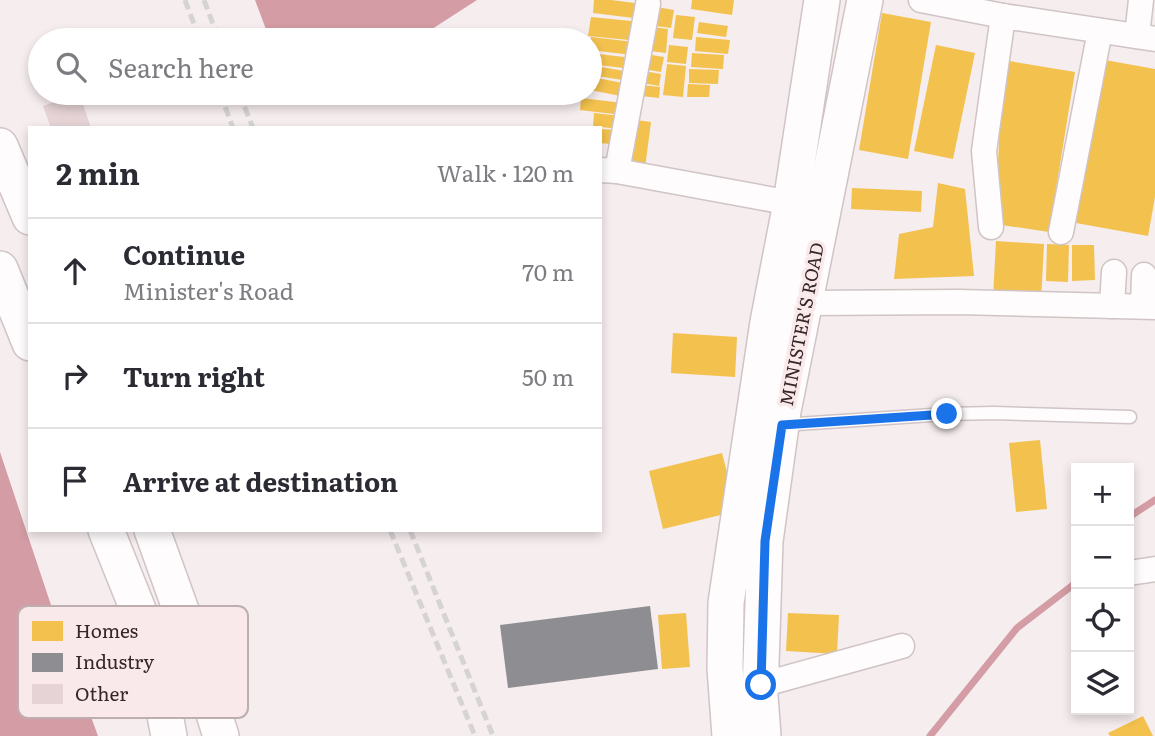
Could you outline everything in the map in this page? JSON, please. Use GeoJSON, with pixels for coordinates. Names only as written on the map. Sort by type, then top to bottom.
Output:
{"type":"FeatureCollection","features":[{"type":"Feature","properties":{"kind":"main road","name":"MINISTER'S ROAD"},"geometry":{"type":"LineString","coordinates":[[730,736],[725,668],[726,603],[764,349],[791,203],[822,0]]}},
{"type":"Feature","properties":{"kind":"main road","name":"MINISTER'S ROAD"},"geometry":{"type":"LineString","coordinates":[[763,736],[761,685],[765,541],[782,425],[865,0]]}},
{"type":"Feature","properties":{"kind":"main road"},"geometry":{"type":"LineString","coordinates":[[0,146],[28,212]]}},
{"type":"Feature","properties":{"kind":"main road"},"geometry":{"type":"LineString","coordinates":[[0,269],[28,338]]}},
{"type":"Feature","properties":{"kind":"main road"},"geometry":{"type":"LineString","coordinates":[[107,532],[137,606]]}},
{"type":"Feature","properties":{"kind":"main road"},"geometry":{"type":"LineString","coordinates":[[153,532],[179,606]]}},
{"type":"Feature","properties":{"kind":"main road"},"geometry":{"type":"LineString","coordinates":[[166,718],[169,736]]}},
{"type":"Feature","properties":{"kind":"main road"},"geometry":{"type":"LineString","coordinates":[[217,718],[221,736]]}},
{"type":"Feature","properties":{"kind":"street"},"geometry":{"type":"LineString","coordinates":[[921,0],[1003,16],[1146,38],[1141,0]]}},
{"type":"Feature","properties":{"kind":"street"},"geometry":{"type":"LineString","coordinates":[[648,4],[609,170],[791,203]]}},
{"type":"Feature","properties":{"kind":"street"},"geometry":{"type":"LineString","coordinates":[[991,226],[984,151],[1003,16]]}},
{"type":"Feature","properties":{"kind":"street"},"geometry":{"type":"LineString","coordinates":[[1061,232],[1100,31]]}},
{"type":"Feature","properties":{"kind":"street"},"geometry":{"type":"LineString","coordinates":[[1112,306],[1114,272]]}},
{"type":"Feature","properties":{"kind":"street"},"geometry":{"type":"LineString","coordinates":[[805,303],[959,302],[1149,307],[1144,275]]}},
{"type":"Feature","properties":{"kind":"street"},"geometry":{"type":"LineString","coordinates":[[1134,572],[1155,569]]}},
{"type":"Feature","properties":{"kind":"street"},"geometry":{"type":"LineString","coordinates":[[761,685],[902,646]]}},
{"type":"Feature","properties":{"kind":"lane"},"geometry":{"type":"LineString","coordinates":[[782,425],[947,414],[1130,417]]}},
{"type":"Feature","properties":{"kind":"shaded area"},"geometry":{"type":"Polygon","coordinates":[[[255,0],[477,0],[434,28],[266,28],[255,0]]]}},
{"type":"Feature","properties":{"kind":"shaded area"},"geometry":{"type":"Polygon","coordinates":[[[0,452],[51,606],[18,606],[18,718],[91,718],[98,736],[0,736],[0,452]]]}},
{"type":"Feature","properties":{"kind":"building: Homes"},"geometry":{"type":"Polygon","coordinates":[[[594,0],[643,4],[642,19],[593,13],[594,0]]]}},
{"type":"Feature","properties":{"kind":"building: Homes"},"geometry":{"type":"Polygon","coordinates":[[[692,0],[734,0],[732,15],[691,9],[692,0]]]}},
{"type":"Feature","properties":{"kind":"building: Homes"},"geometry":{"type":"Polygon","coordinates":[[[651,6],[674,10],[671,28],[649,25],[651,6]]]}},
{"type":"Feature","properties":{"kind":"building: Homes"},"geometry":{"type":"Polygon","coordinates":[[[882,13],[931,22],[908,159],[859,150],[882,13]]]}},
{"type":"Feature","properties":{"kind":"building: Homes"},"geometry":{"type":"Polygon","coordinates":[[[676,15],[695,17],[692,40],[673,38],[676,15]]]}},
{"type":"Feature","properties":{"kind":"building: Homes"},"geometry":{"type":"Polygon","coordinates":[[[591,17],[641,22],[639,41],[602,37],[602,28],[589,28],[591,17]]]}},
{"type":"Feature","properties":{"kind":"building: Homes"},"geometry":{"type":"Polygon","coordinates":[[[699,22],[728,26],[726,37],[697,33],[699,22]]]}},
{"type":"Feature","properties":{"kind":"building: Homes"},"geometry":{"type":"Polygon","coordinates":[[[645,26],[668,29],[666,53],[642,50],[645,26]]]}},
{"type":"Feature","properties":{"kind":"building: Homes"},"geometry":{"type":"Polygon","coordinates":[[[696,37],[730,40],[728,54],[695,51],[696,37]]]}},
{"type":"Feature","properties":{"kind":"building: Homes"},"geometry":{"type":"Polygon","coordinates":[[[602,38],[634,42],[632,55],[602,51],[602,38]]]}},
{"type":"Feature","properties":{"kind":"building: Homes"},"geometry":{"type":"Polygon","coordinates":[[[669,45],[688,47],[686,64],[667,62],[669,45]]]}},
{"type":"Feature","properties":{"kind":"building: Homes"},"geometry":{"type":"Polygon","coordinates":[[[936,45],[975,53],[953,159],[914,151],[936,45]]]}},
{"type":"Feature","properties":{"kind":"building: Homes"},"geometry":{"type":"Polygon","coordinates":[[[640,53],[664,57],[661,72],[638,68],[640,53]]]}},
{"type":"Feature","properties":{"kind":"building: Homes"},"geometry":{"type":"Polygon","coordinates":[[[692,53],[724,55],[723,69],[691,67],[692,53]]]}},
{"type":"Feature","properties":{"kind":"building: Homes"},"geometry":{"type":"Polygon","coordinates":[[[602,54],[633,58],[632,69],[602,65],[602,54]]]}},
{"type":"Feature","properties":{"kind":"building: Homes"},"geometry":{"type":"Polygon","coordinates":[[[1003,60],[1075,72],[1049,232],[995,224],[1003,60]]]}},
{"type":"Feature","properties":{"kind":"building: Homes"},"geometry":{"type":"Polygon","coordinates":[[[1105,60],[1155,69],[1155,197],[1148,236],[1076,223],[1105,60]]]}},
{"type":"Feature","properties":{"kind":"building: Homes"},"geometry":{"type":"Polygon","coordinates":[[[667,64],[686,66],[683,97],[663,95],[667,64]]]}},
{"type":"Feature","properties":{"kind":"building: Homes"},"geometry":{"type":"Polygon","coordinates":[[[602,67],[630,72],[629,81],[602,77],[602,67]]]}},
{"type":"Feature","properties":{"kind":"building: Homes"},"geometry":{"type":"Polygon","coordinates":[[[689,69],[719,70],[718,84],[689,83],[689,69]]]}},
{"type":"Feature","properties":{"kind":"building: Homes"},"geometry":{"type":"Polygon","coordinates":[[[638,70],[661,74],[659,86],[637,82],[638,70]]]}},
{"type":"Feature","properties":{"kind":"building: Homes"},"geometry":{"type":"Polygon","coordinates":[[[602,79],[628,84],[626,97],[602,92],[602,79]]]}},
{"type":"Feature","properties":{"kind":"building: Homes"},"geometry":{"type":"Polygon","coordinates":[[[634,84],[660,87],[659,98],[633,95],[634,84]]]}},
{"type":"Feature","properties":{"kind":"building: Homes"},"geometry":{"type":"Polygon","coordinates":[[[688,84],[710,85],[709,97],[687,97],[688,84]]]}},
{"type":"Feature","properties":{"kind":"building: Homes"},"geometry":{"type":"Polygon","coordinates":[[[602,100],[623,103],[622,115],[580,110],[580,105],[602,105],[602,100]]]}},
{"type":"Feature","properties":{"kind":"building: Homes"},"geometry":{"type":"Polygon","coordinates":[[[594,113],[621,116],[619,129],[593,126],[594,113]]]}},
{"type":"Feature","properties":{"kind":"building: Homes"},"geometry":{"type":"Polygon","coordinates":[[[628,119],[651,122],[645,168],[621,164],[628,119]]]}},
{"type":"Feature","properties":{"kind":"building: Homes"},"geometry":{"type":"Polygon","coordinates":[[[602,129],[621,130],[620,145],[602,143],[602,129]]]}},
{"type":"Feature","properties":{"kind":"building: Homes"},"geometry":{"type":"Polygon","coordinates":[[[938,183],[965,189],[974,276],[894,279],[899,234],[933,227],[938,183]]]}},
{"type":"Feature","properties":{"kind":"building: Homes"},"geometry":{"type":"Polygon","coordinates":[[[852,188],[922,191],[921,212],[851,209],[852,188]]]}},
{"type":"Feature","properties":{"kind":"building: Homes"},"geometry":{"type":"Polygon","coordinates":[[[996,241],[1044,244],[1041,301],[993,298],[996,241]]]}},
{"type":"Feature","properties":{"kind":"building: Homes"},"geometry":{"type":"Polygon","coordinates":[[[1047,244],[1069,245],[1068,282],[1046,281],[1047,244]]]}},
{"type":"Feature","properties":{"kind":"building: Homes"},"geometry":{"type":"Polygon","coordinates":[[[1072,245],[1094,245],[1095,280],[1072,281],[1072,245]]]}},
{"type":"Feature","properties":{"kind":"building: Homes"},"geometry":{"type":"Polygon","coordinates":[[[673,333],[737,337],[735,377],[671,373],[673,333]]]}},
{"type":"Feature","properties":{"kind":"building: Homes"},"geometry":{"type":"Polygon","coordinates":[[[1040,440],[1047,509],[1016,512],[1009,443],[1040,440]]]}},
{"type":"Feature","properties":{"kind":"building: Homes"},"geometry":{"type":"Polygon","coordinates":[[[722,453],[737,511],[663,529],[649,471],[722,453]]]}},
{"type":"Feature","properties":{"kind":"building: Homes"},"geometry":{"type":"Polygon","coordinates":[[[686,613],[690,667],[662,669],[658,615],[686,613]]]}},
{"type":"Feature","properties":{"kind":"building: Homes"},"geometry":{"type":"Polygon","coordinates":[[[788,613],[839,615],[837,654],[786,651],[788,613]]]}},
{"type":"Feature","properties":{"kind":"building: Homes"},"geometry":{"type":"Polygon","coordinates":[[[1143,716],[1153,736],[1110,736],[1108,733],[1143,716]]]}},
{"type":"Feature","properties":{"kind":"building: Industry"},"geometry":{"type":"Polygon","coordinates":[[[650,606],[658,669],[508,688],[500,625],[650,606]]]}},
{"type":"Feature","properties":{"kind":"building: Other"},"geometry":{"type":"Polygon","coordinates":[[[83,105],[90,126],[50,126],[43,106],[83,105]]]}},
{"type":"Feature","properties":{"kind":"waterway"},"geometry":{"type":"LineString","coordinates":[[1134,514],[1155,500]]}},
{"type":"Feature","properties":{"kind":"waterway"},"geometry":{"type":"LineString","coordinates":[[930,736],[1017,628],[1071,587]]}},
{"type":"Feature","properties":{"kind":"railway"},"geometry":{"type":"LineString","coordinates":[[185,0],[196,28]]}},
{"type":"Feature","properties":{"kind":"railway"},"geometry":{"type":"LineString","coordinates":[[204,0],[214,28]]}},
{"type":"Feature","properties":{"kind":"railway"},"geometry":{"type":"LineString","coordinates":[[224,105],[232,126]]}},
{"type":"Feature","properties":{"kind":"railway"},"geometry":{"type":"LineString","coordinates":[[244,105],[252,126]]}},
{"type":"Feature","properties":{"kind":"railway"},"geometry":{"type":"LineString","coordinates":[[391,532],[475,736]]}},
{"type":"Feature","properties":{"kind":"railway"},"geometry":{"type":"LineString","coordinates":[[411,532],[493,736]]}},
{"type":"Feature","properties":{"kind":"route"},"geometry":{"type":"LineString","coordinates":[[761,685],[765,541],[782,425],[947,414]]}}]}
